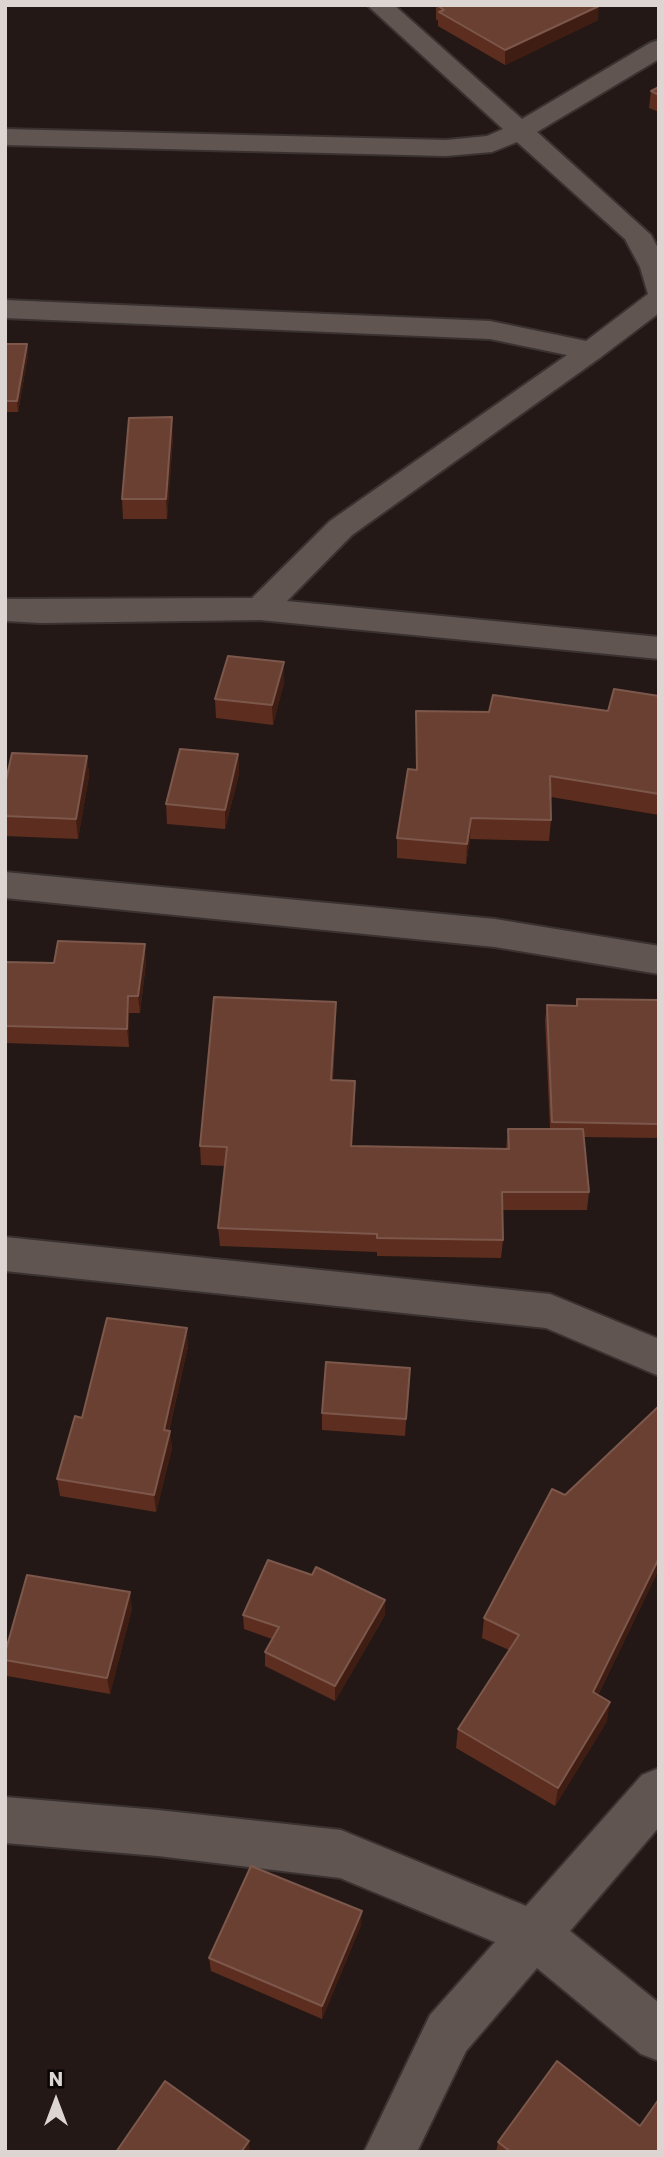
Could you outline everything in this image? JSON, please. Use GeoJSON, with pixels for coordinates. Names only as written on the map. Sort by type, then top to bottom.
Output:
{"type":"FeatureCollection","features":[{"type":"Feature","properties":{"kind":"street"},"geometry":{"type":"LineString","coordinates":[[379,5],[637,235],[654,267],[659,290]]}},
{"type":"Feature","properties":{"kind":"street"},"geometry":{"type":"LineString","coordinates":[[5,137],[446,148],[492,144],[521,131],[659,48]]}},
{"type":"Feature","properties":{"kind":"street"},"geometry":{"type":"LineString","coordinates":[[260,609],[341,528],[591,351],[659,299]]}},
{"type":"Feature","properties":{"kind":"street"},"geometry":{"type":"LineString","coordinates":[[5,309],[490,330],[591,351]]}},
{"type":"Feature","properties":{"kind":"street"},"geometry":{"type":"LineString","coordinates":[[5,610],[83,612],[260,609],[659,648]]}},
{"type":"Feature","properties":{"kind":"street"},"geometry":{"type":"LineString","coordinates":[[5,885],[495,933],[659,960]]}},
{"type":"Feature","properties":{"kind":"street"},"geometry":{"type":"LineString","coordinates":[[5,1254],[550,1311],[659,1358]]}},
{"type":"Feature","properties":{"kind":"street"},"geometry":{"type":"LineString","coordinates":[[390,2152],[448,2033],[659,1791]]}},
{"type":"Feature","properties":{"kind":"street"},"geometry":{"type":"LineString","coordinates":[[5,1820],[158,1833],[341,1854],[535,1934],[659,2036]]}},
{"type":"Feature","properties":{"kind":"building"},"geometry":{"type":"Polygon","coordinates":[[[437,5],[599,6],[505,50],[439,12],[444,10],[437,5]]]}},
{"type":"Feature","properties":{"kind":"building"},"geometry":{"type":"Polygon","coordinates":[[[659,87],[659,95],[651,91],[659,87]]]}},
{"type":"Feature","properties":{"kind":"building"},"geometry":{"type":"Polygon","coordinates":[[[5,344],[27,344],[17,401],[5,401],[5,344]]]}},
{"type":"Feature","properties":{"kind":"building"},"geometry":{"type":"Polygon","coordinates":[[[172,417],[166,499],[122,499],[129,418],[172,417]]]}},
{"type":"Feature","properties":{"kind":"building"},"geometry":{"type":"Polygon","coordinates":[[[228,656],[284,662],[272,705],[215,699],[228,656]]]}},
{"type":"Feature","properties":{"kind":"building"},"geometry":{"type":"Polygon","coordinates":[[[614,689],[659,696],[659,794],[550,776],[551,820],[471,818],[467,844],[397,838],[408,769],[417,770],[416,711],[489,712],[493,695],[608,711],[614,689]]]}},
{"type":"Feature","properties":{"kind":"building"},"geometry":{"type":"Polygon","coordinates":[[[180,749],[238,754],[225,810],[166,804],[180,749]]]}},
{"type":"Feature","properties":{"kind":"building"},"geometry":{"type":"Polygon","coordinates":[[[12,753],[87,756],[76,819],[5,816],[5,785],[12,753]]]}},
{"type":"Feature","properties":{"kind":"building"},"geometry":{"type":"Polygon","coordinates":[[[58,941],[145,944],[138,996],[128,996],[127,1029],[5,1026],[5,962],[54,963],[58,941]]]}},
{"type":"Feature","properties":{"kind":"building"},"geometry":{"type":"Polygon","coordinates":[[[214,997],[336,1002],[331,1080],[355,1081],[351,1146],[509,1149],[508,1129],[583,1129],[589,1192],[502,1192],[503,1240],[377,1238],[377,1234],[218,1228],[227,1147],[200,1146],[214,997]]]}},
{"type":"Feature","properties":{"kind":"building"},"geometry":{"type":"Polygon","coordinates":[[[577,999],[659,1000],[659,1124],[552,1122],[547,1005],[577,1006],[577,999]]]}},
{"type":"Feature","properties":{"kind":"building"},"geometry":{"type":"Polygon","coordinates":[[[107,1318],[187,1328],[164,1430],[170,1431],[154,1495],[57,1479],[75,1416],[82,1418],[107,1318]]]}},
{"type":"Feature","properties":{"kind":"building"},"geometry":{"type":"Polygon","coordinates":[[[326,1362],[410,1368],[406,1419],[322,1413],[326,1362]]]}},
{"type":"Feature","properties":{"kind":"building"},"geometry":{"type":"Polygon","coordinates":[[[659,1406],[659,1558],[593,1692],[610,1702],[558,1788],[458,1729],[519,1635],[484,1618],[552,1489],[565,1495],[659,1406]]]}},
{"type":"Feature","properties":{"kind":"building"},"geometry":{"type":"Polygon","coordinates":[[[268,1560],[312,1575],[316,1567],[385,1600],[335,1686],[265,1652],[279,1627],[243,1615],[268,1560]]]}},
{"type":"Feature","properties":{"kind":"building"},"geometry":{"type":"Polygon","coordinates":[[[27,1575],[130,1592],[107,1678],[5,1660],[27,1575]]]}},
{"type":"Feature","properties":{"kind":"building"},"geometry":{"type":"Polygon","coordinates":[[[251,1866],[362,1911],[322,2006],[209,1958],[251,1866]]]}},
{"type":"Feature","properties":{"kind":"building"},"geometry":{"type":"Polygon","coordinates":[[[557,2061],[640,2126],[659,2099],[659,2152],[511,2152],[498,2142],[557,2061]]]}},
{"type":"Feature","properties":{"kind":"building"},"geometry":{"type":"Polygon","coordinates":[[[165,2081],[249,2141],[241,2152],[116,2152],[165,2081]]]}}]}
